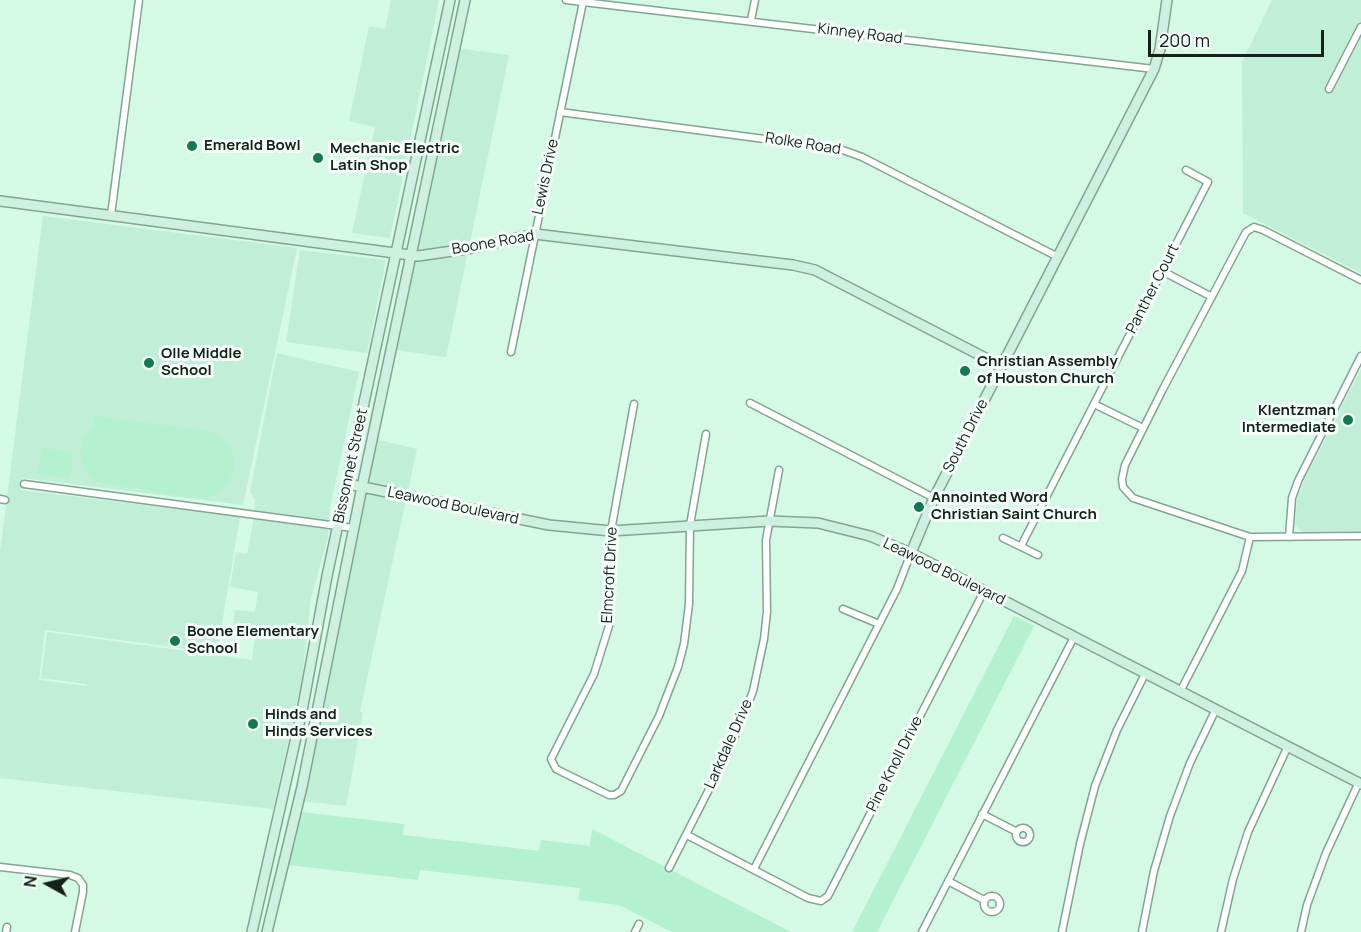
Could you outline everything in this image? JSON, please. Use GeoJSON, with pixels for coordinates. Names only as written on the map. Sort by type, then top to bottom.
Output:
{"type":"FeatureCollection","features":[{"type":"Feature","properties":{"kind":"street"},"geometry":{"type":"LineString","coordinates":[[111,215],[140,0]]}},
{"type":"Feature","properties":{"kind":"street","name":"Bissonnet Street"},"geometry":{"type":"LineString","coordinates":[[252,932],[300,721],[316,632],[450,0]]}},
{"type":"Feature","properties":{"kind":"street","name":"Bissonnet Street"},"geometry":{"type":"LineString","coordinates":[[267,932],[304,780],[353,528],[465,0]]}},
{"type":"Feature","properties":{"kind":"street","name":"Kinney Road"},"geometry":{"type":"LineString","coordinates":[[566,0],[1154,69]]}},
{"type":"Feature","properties":{"kind":"street"},"geometry":{"type":"LineString","coordinates":[[751,21],[755,0]]}},
{"type":"Feature","properties":{"kind":"street","name":"South Drive"},"geometry":{"type":"LineString","coordinates":[[754,869],[897,589],[934,498],[1154,69],[1160,49],[1167,0]]}},
{"type":"Feature","properties":{"kind":"street","name":"Lewis Drive"},"geometry":{"type":"LineString","coordinates":[[511,352],[583,2]]}},
{"type":"Feature","properties":{"kind":"street"},"geometry":{"type":"LineString","coordinates":[[1329,89],[1361,27]]}},
{"type":"Feature","properties":{"kind":"street"},"geometry":{"type":"LineString","coordinates":[[439,49],[454,52]]}},
{"type":"Feature","properties":{"kind":"street","name":"Rolke Road"},"geometry":{"type":"LineString","coordinates":[[560,112],[840,149],[862,157],[1058,257]]}},
{"type":"Feature","properties":{"kind":"street","name":"Panther Court"},"geometry":{"type":"LineString","coordinates":[[1021,546],[1208,182],[1186,170]]}},
{"type":"Feature","properties":{"kind":"street","name":"Boone Road"},"geometry":{"type":"LineString","coordinates":[[0,201],[412,256],[473,248],[534,234],[793,265],[815,270],[1001,366]]}},
{"type":"Feature","properties":{"kind":"street"},"geometry":{"type":"LineString","coordinates":[[1361,280],[1263,230],[1254,227],[1246,232],[1143,428],[1125,465],[1122,479],[1123,487],[1133,498],[1250,537],[1361,536]]}},
{"type":"Feature","properties":{"kind":"street"},"geometry":{"type":"LineString","coordinates":[[1162,271],[1212,297]]}},
{"type":"Feature","properties":{"kind":"street"},"geometry":{"type":"LineString","coordinates":[[1289,537],[1293,498],[1298,481],[1361,356]]}},
{"type":"Feature","properties":{"kind":"street"},"geometry":{"type":"LineString","coordinates":[[750,403],[934,498]]}},
{"type":"Feature","properties":{"kind":"street","name":"Elmcroft Drive"},"geometry":{"type":"LineString","coordinates":[[634,404],[611,531],[611,590],[606,638],[594,674],[551,759],[556,769],[609,795],[621,791],[670,691],[684,644],[689,604],[690,525]]}},
{"type":"Feature","properties":{"kind":"street"},"geometry":{"type":"LineString","coordinates":[[1094,404],[1143,428]]}},
{"type":"Feature","properties":{"kind":"street"},"geometry":{"type":"LineString","coordinates":[[690,525],[706,434]]}},
{"type":"Feature","properties":{"kind":"street","name":"Larkdale Drive"},"geometry":{"type":"LineString","coordinates":[[669,868],[742,720],[753,691],[764,639],[767,612],[766,540],[779,470]]}},
{"type":"Feature","properties":{"kind":"street"},"geometry":{"type":"LineString","coordinates":[[24,484],[353,528]]}},
{"type":"Feature","properties":{"kind":"street","name":"Leawood Boulevard"},"geometry":{"type":"LineString","coordinates":[[348,484],[549,525],[611,531],[769,521],[818,523],[870,536],[911,553],[1360,783]]}},
{"type":"Feature","properties":{"kind":"street"},"geometry":{"type":"LineString","coordinates":[[1180,692],[1242,572],[1250,537]]}},
{"type":"Feature","properties":{"kind":"street"},"geometry":{"type":"LineString","coordinates":[[1003,538],[1038,555]]}},
{"type":"Feature","properties":{"kind":"street","name":"Pine Knoll Drive"},"geometry":{"type":"LineString","coordinates":[[687,835],[815,901],[822,901],[828,896],[984,591]]}},
{"type":"Feature","properties":{"kind":"street"},"geometry":{"type":"LineString","coordinates":[[843,609],[879,624]]}},
{"type":"Feature","properties":{"kind":"street"},"geometry":{"type":"LineString","coordinates":[[316,632],[332,634]]}},
{"type":"Feature","properties":{"kind":"street"},"geometry":{"type":"LineString","coordinates":[[922,932],[1074,637]]}},
{"type":"Feature","properties":{"kind":"street"},"geometry":{"type":"LineString","coordinates":[[1062,932],[1080,844],[1095,786],[1117,730],[1145,674]]}},
{"type":"Feature","properties":{"kind":"street"},"geometry":{"type":"LineString","coordinates":[[1142,932],[1154,871],[1170,816],[1190,763],[1216,709]]}},
{"type":"Feature","properties":{"kind":"street"},"geometry":{"type":"LineString","coordinates":[[1221,932],[1233,879],[1248,832],[1288,746]]}},
{"type":"Feature","properties":{"kind":"street"},"geometry":{"type":"LineString","coordinates":[[1301,932],[1307,905],[1326,853],[1360,783]]}},
{"type":"Feature","properties":{"kind":"street"},"geometry":{"type":"LineString","coordinates":[[982,814],[1017,832]]}},
{"type":"Feature","properties":{"kind":"street"},"geometry":{"type":"LineString","coordinates":[[0,867],[70,875],[78,878],[83,885],[83,892],[75,930]]}},
{"type":"Feature","properties":{"kind":"street"},"geometry":{"type":"LineString","coordinates":[[948,881],[984,900]]}},
{"type":"Feature","properties":{"kind":"street"},"geometry":{"type":"LineString","coordinates":[[635,932],[639,924]]}},
{"type":"Feature","properties":{"kind":"shaded area"},"geometry":{"type":"Polygon","coordinates":[[[391,0],[439,0],[390,238],[352,233],[375,127],[349,121],[369,26],[385,29],[391,0]]]}},
{"type":"Feature","properties":{"kind":"shaded area"},"geometry":{"type":"Polygon","coordinates":[[[1272,0],[1361,0],[1361,273],[1243,213],[1242,62],[1272,0]]]}},
{"type":"Feature","properties":{"kind":"shaded area"},"geometry":{"type":"Polygon","coordinates":[[[457,48],[509,55],[446,357],[396,350],[457,48]]]}},
{"type":"Feature","properties":{"kind":"shaded area"},"geometry":{"type":"Polygon","coordinates":[[[43,216],[297,248],[243,505],[22,478],[21,490],[240,517],[217,653],[45,630],[39,680],[87,686],[41,678],[47,632],[252,660],[256,628],[233,625],[235,610],[255,612],[258,592],[230,587],[236,552],[247,554],[255,500],[250,492],[277,353],[359,372],[330,508],[328,537],[311,598],[302,679],[273,809],[0,778],[0,552],[43,216]]]}},
{"type":"Feature","properties":{"kind":"shaded area"},"geometry":{"type":"Polygon","coordinates":[[[300,250],[386,260],[367,353],[286,342],[300,250]]]}},
{"type":"Feature","properties":{"kind":"shaded area","name":"Klentzman Intermediate"},"geometry":{"type":"Polygon","coordinates":[[[1361,369],[1361,531],[1302,532],[1295,525],[1297,501],[1302,485],[1361,369]]]}},
{"type":"Feature","properties":{"kind":"shaded area"},"geometry":{"type":"Polygon","coordinates":[[[94,416],[209,431],[221,437],[230,448],[234,461],[232,474],[226,486],[215,495],[202,499],[100,483],[93,480],[85,470],[80,452],[85,435],[97,423],[94,422],[94,416]]]}},
{"type":"Feature","properties":{"kind":"shaded area"},"geometry":{"type":"Polygon","coordinates":[[[375,439],[417,449],[360,711],[363,713],[346,806],[302,801],[375,439]]]}},
{"type":"Feature","properties":{"kind":"shaded area"},"geometry":{"type":"Polygon","coordinates":[[[42,448],[73,452],[70,479],[38,474],[42,448]]]}},
{"type":"Feature","properties":{"kind":"shaded area"},"geometry":{"type":"Polygon","coordinates":[[[1014,616],[1034,626],[877,932],[852,932],[1014,616]]]}},
{"type":"Feature","properties":{"kind":"shaded area"},"geometry":{"type":"Polygon","coordinates":[[[301,812],[404,824],[403,835],[539,851],[541,840],[590,846],[592,829],[791,932],[672,932],[619,905],[578,900],[580,888],[420,870],[418,880],[288,865],[301,812]]]}},
{"type":"Feature","properties":{"kind":"place","name":"Emerald Bowl"},"geometry":{"type":"Point","coordinates":[192,146]}},
{"type":"Feature","properties":{"kind":"place","name":"Mechanic Electric Latin Shop"},"geometry":{"type":"Point","coordinates":[318,158]}},
{"type":"Feature","properties":{"kind":"place","name":"Olle Middle School"},"geometry":{"type":"Point","coordinates":[149,363]}},
{"type":"Feature","properties":{"kind":"place","name":"Christian Assembly of Houston Church"},"geometry":{"type":"Point","coordinates":[965,371]}},
{"type":"Feature","properties":{"kind":"place","name":"Klentzman Intermediate"},"geometry":{"type":"Point","coordinates":[1348,420]}},
{"type":"Feature","properties":{"kind":"place","name":"Annointed Word Christian Saint Church"},"geometry":{"type":"Point","coordinates":[919,507]}},
{"type":"Feature","properties":{"kind":"place","name":"Boone Elementary School"},"geometry":{"type":"Point","coordinates":[175,641]}},
{"type":"Feature","properties":{"kind":"place","name":"Hinds and Hinds Services"},"geometry":{"type":"Point","coordinates":[253,724]}}]}
